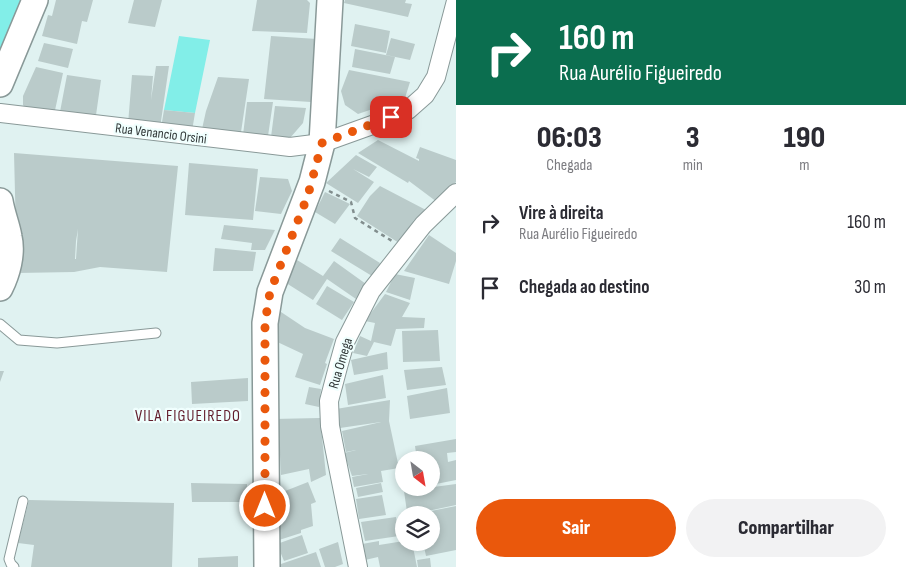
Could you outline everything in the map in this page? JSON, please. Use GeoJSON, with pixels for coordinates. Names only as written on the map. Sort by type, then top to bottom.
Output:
{"type":"FeatureCollection","features":[{"type":"Feature","properties":{"kind":"main road"},"geometry":{"type":"LineString","coordinates":[[0,84],[34,0]]}},
{"type":"Feature","properties":{"kind":"main road"},"geometry":{"type":"LineString","coordinates":[[267,567],[265,323],[270,292],[312,182],[322,143],[330,0]]}},
{"type":"Feature","properties":{"kind":"main road"},"geometry":{"type":"LineString","coordinates":[[0,202],[10,240],[9,260],[0,288]]}},
{"type":"Feature","properties":{"kind":"street","name":"Rua Venancio Orsini"},"geometry":{"type":"LineString","coordinates":[[0,113],[290,147],[322,143],[408,110],[425,95],[436,77],[456,1]]}},
{"type":"Feature","properties":{"kind":"street","name":"Rua Omega"},"geometry":{"type":"LineString","coordinates":[[358,567],[330,426],[329,401],[345,342],[371,291],[423,225],[456,193]]}},
{"type":"Feature","properties":{"kind":"lane"},"geometry":{"type":"LineString","coordinates":[[0,324],[19,340],[57,343],[156,333]]}},
{"type":"Feature","properties":{"kind":"lane"},"geometry":{"type":"LineString","coordinates":[[14,567],[9,559],[23,502]]}},
{"type":"Feature","properties":{"kind":"path"},"geometry":{"type":"LineString","coordinates":[[312,182],[351,202],[355,218],[405,248]]}},
{"type":"Feature","properties":{"kind":"shaded area"},"geometry":{"type":"Polygon","coordinates":[[[0,0],[25,0],[0,66],[0,0]]]}},
{"type":"Feature","properties":{"kind":"shaded area"},"geometry":{"type":"Polygon","coordinates":[[[179,36],[210,40],[195,113],[164,110],[179,36]]]}},
{"type":"Feature","properties":{"kind":"building"},"geometry":{"type":"Polygon","coordinates":[[[56,0],[93,0],[87,22],[82,21],[77,44],[42,36],[48,15],[52,16],[56,0]]]}},
{"type":"Feature","properties":{"kind":"building"},"geometry":{"type":"Polygon","coordinates":[[[134,0],[162,0],[155,27],[128,23],[134,0]]]}},
{"type":"Feature","properties":{"kind":"building"},"geometry":{"type":"Polygon","coordinates":[[[257,0],[307,0],[310,3],[307,33],[252,31],[257,0]]]}},
{"type":"Feature","properties":{"kind":"building"},"geometry":{"type":"Polygon","coordinates":[[[345,0],[406,0],[405,3],[412,4],[408,17],[344,3],[345,0]]]}},
{"type":"Feature","properties":{"kind":"building"},"geometry":{"type":"Polygon","coordinates":[[[355,24],[390,31],[386,53],[351,46],[355,24]]]}},
{"type":"Feature","properties":{"kind":"building"},"geometry":{"type":"Polygon","coordinates":[[[271,36],[317,39],[311,102],[264,99],[271,36]]]}},
{"type":"Feature","properties":{"kind":"building"},"geometry":{"type":"Polygon","coordinates":[[[391,38],[415,44],[410,60],[386,55],[391,38]]]}},
{"type":"Feature","properties":{"kind":"building"},"geometry":{"type":"Polygon","coordinates":[[[44,43],[73,49],[68,68],[38,61],[44,43]]]}},
{"type":"Feature","properties":{"kind":"building"},"geometry":{"type":"Polygon","coordinates":[[[355,49],[395,57],[390,74],[352,67],[355,49]]]}},
{"type":"Feature","properties":{"kind":"building"},"geometry":{"type":"Polygon","coordinates":[[[156,66],[169,66],[160,128],[128,124],[132,75],[153,76],[151,100],[156,66]]]}},
{"type":"Feature","properties":{"kind":"building"},"geometry":{"type":"Polygon","coordinates":[[[36,67],[63,73],[54,115],[30,113],[23,105],[23,96],[36,67]]]}},
{"type":"Feature","properties":{"kind":"building"},"geometry":{"type":"Polygon","coordinates":[[[349,70],[410,82],[405,98],[358,114],[345,105],[341,91],[349,70]]]}},
{"type":"Feature","properties":{"kind":"building"},"geometry":{"type":"Polygon","coordinates":[[[67,75],[101,80],[95,122],[59,117],[67,75]]]}},
{"type":"Feature","properties":{"kind":"building"},"geometry":{"type":"Polygon","coordinates":[[[218,77],[249,79],[241,132],[202,129],[218,77]]]}},
{"type":"Feature","properties":{"kind":"building"},"geometry":{"type":"Polygon","coordinates":[[[247,102],[273,102],[268,136],[243,135],[247,102]]]}},
{"type":"Feature","properties":{"kind":"building"},"geometry":{"type":"Polygon","coordinates":[[[275,106],[306,108],[303,123],[290,138],[271,137],[275,106]]]}},
{"type":"Feature","properties":{"kind":"building"},"geometry":{"type":"Polygon","coordinates":[[[164,110],[195,113],[192,131],[161,128],[164,110]]]}},
{"type":"Feature","properties":{"kind":"building"},"geometry":{"type":"Polygon","coordinates":[[[378,140],[419,161],[416,158],[420,147],[456,160],[456,182],[437,202],[409,181],[408,183],[358,153],[378,140]]]}},
{"type":"Feature","properties":{"kind":"building"},"geometry":{"type":"Polygon","coordinates":[[[14,153],[178,166],[167,272],[100,267],[74,272],[17,273],[14,153]],[[78,229],[76,241],[76,259],[78,229]]]}},
{"type":"Feature","properties":{"kind":"building"},"geometry":{"type":"Polygon","coordinates":[[[356,155],[377,167],[369,177],[353,169],[374,182],[358,203],[326,183],[356,155]]]}},
{"type":"Feature","properties":{"kind":"building"},"geometry":{"type":"Polygon","coordinates":[[[189,163],[258,169],[253,220],[185,215],[189,163]]]}},
{"type":"Feature","properties":{"kind":"building"},"geometry":{"type":"Polygon","coordinates":[[[260,177],[288,179],[292,191],[281,214],[255,211],[260,177]]]}},
{"type":"Feature","properties":{"kind":"building"},"geometry":{"type":"Polygon","coordinates":[[[380,186],[426,210],[414,220],[399,243],[357,216],[370,196],[380,186]]]}},
{"type":"Feature","properties":{"kind":"building"},"geometry":{"type":"Polygon","coordinates":[[[325,192],[350,204],[335,224],[315,212],[325,192]]]}},
{"type":"Feature","properties":{"kind":"building"},"geometry":{"type":"Polygon","coordinates":[[[224,225],[275,230],[265,250],[251,250],[252,243],[221,239],[224,225]]]}},
{"type":"Feature","properties":{"kind":"building"},"geometry":{"type":"Polygon","coordinates":[[[429,235],[456,253],[456,261],[449,284],[404,271],[429,235]]]}},
{"type":"Feature","properties":{"kind":"building"},"geometry":{"type":"Polygon","coordinates":[[[340,238],[380,263],[372,276],[331,251],[340,238]]]}},
{"type":"Feature","properties":{"kind":"building"},"geometry":{"type":"Polygon","coordinates":[[[215,248],[256,252],[253,271],[213,271],[215,248]]]}},
{"type":"Feature","properties":{"kind":"building"},"geometry":{"type":"Polygon","coordinates":[[[297,260],[323,276],[334,261],[366,284],[356,299],[327,279],[313,300],[283,281],[297,260]]]}},
{"type":"Feature","properties":{"kind":"building"},"geometry":{"type":"Polygon","coordinates":[[[395,274],[415,278],[410,300],[386,292],[395,274]]]}},
{"type":"Feature","properties":{"kind":"building"},"geometry":{"type":"Polygon","coordinates":[[[327,286],[354,302],[342,320],[316,304],[327,286]]]}},
{"type":"Feature","properties":{"kind":"building"},"geometry":{"type":"Polygon","coordinates":[[[385,294],[410,303],[402,317],[425,318],[424,328],[396,329],[391,346],[374,342],[367,356],[353,353],[360,336],[371,341],[375,323],[365,321],[385,294]]]}},
{"type":"Feature","properties":{"kind":"building"},"geometry":{"type":"Polygon","coordinates":[[[275,308],[305,328],[334,339],[325,363],[327,364],[320,385],[295,377],[303,354],[271,339],[275,308]]]}},
{"type":"Feature","properties":{"kind":"building"},"geometry":{"type":"Polygon","coordinates":[[[438,330],[440,361],[403,362],[402,331],[438,330]]]}},
{"type":"Feature","properties":{"kind":"building"},"geometry":{"type":"Polygon","coordinates":[[[387,352],[388,369],[354,375],[351,360],[387,352]]]}},
{"type":"Feature","properties":{"kind":"building"},"geometry":{"type":"Polygon","coordinates":[[[442,367],[446,385],[407,390],[404,370],[442,367]]]}},
{"type":"Feature","properties":{"kind":"building"},"geometry":{"type":"Polygon","coordinates":[[[0,371],[4,371],[0,382],[0,371]]]}},
{"type":"Feature","properties":{"kind":"building"},"geometry":{"type":"Polygon","coordinates":[[[383,375],[386,398],[348,405],[345,384],[383,375]]]}},
{"type":"Feature","properties":{"kind":"building"},"geometry":{"type":"Polygon","coordinates":[[[248,378],[248,401],[192,404],[191,382],[248,378]]]}},
{"type":"Feature","properties":{"kind":"building"},"geometry":{"type":"Polygon","coordinates":[[[309,387],[321,389],[319,407],[305,404],[309,387]]]}},
{"type":"Feature","properties":{"kind":"building"},"geometry":{"type":"Polygon","coordinates":[[[447,388],[450,413],[410,419],[407,396],[447,388]]]}},
{"type":"Feature","properties":{"kind":"building"},"geometry":{"type":"Polygon","coordinates":[[[390,400],[389,421],[395,451],[395,469],[381,471],[383,482],[354,487],[352,477],[368,474],[352,476],[344,453],[356,450],[346,452],[342,431],[381,422],[340,428],[336,409],[390,400]]]}},
{"type":"Feature","properties":{"kind":"building"},"geometry":{"type":"Polygon","coordinates":[[[320,418],[326,475],[311,482],[309,469],[281,475],[279,434],[273,434],[273,419],[320,418]]]}},
{"type":"Feature","properties":{"kind":"building"},"geometry":{"type":"Polygon","coordinates":[[[456,439],[456,452],[447,453],[448,462],[456,460],[456,480],[440,483],[440,451],[416,451],[415,446],[456,439]]]}},
{"type":"Feature","properties":{"kind":"building"},"geometry":{"type":"Polygon","coordinates":[[[308,482],[316,502],[311,504],[313,526],[301,530],[301,533],[279,540],[270,497],[308,482]]]}},
{"type":"Feature","properties":{"kind":"building"},"geometry":{"type":"Polygon","coordinates":[[[191,483],[247,484],[247,502],[192,502],[191,483]]]}},
{"type":"Feature","properties":{"kind":"building"},"geometry":{"type":"Polygon","coordinates":[[[381,483],[383,492],[358,497],[356,488],[381,483]]]}},
{"type":"Feature","properties":{"kind":"building"},"geometry":{"type":"Polygon","coordinates":[[[456,484],[456,505],[440,508],[440,506],[406,506],[405,496],[440,496],[440,486],[456,484]]]}},
{"type":"Feature","properties":{"kind":"building"},"geometry":{"type":"Polygon","coordinates":[[[382,495],[386,515],[359,519],[356,499],[382,495]]]}},
{"type":"Feature","properties":{"kind":"building"},"geometry":{"type":"Polygon","coordinates":[[[29,500],[174,503],[172,567],[31,567],[34,545],[18,543],[29,500]]]}},
{"type":"Feature","properties":{"kind":"building"},"geometry":{"type":"Polygon","coordinates":[[[456,506],[456,550],[426,556],[425,551],[440,551],[440,509],[456,506]]]}},
{"type":"Feature","properties":{"kind":"building"},"geometry":{"type":"Polygon","coordinates":[[[395,517],[395,537],[365,541],[361,522],[395,517]]]}},
{"type":"Feature","properties":{"kind":"building"},"geometry":{"type":"Polygon","coordinates":[[[302,535],[308,553],[284,561],[277,544],[302,535]]]}},
{"type":"Feature","properties":{"kind":"building"},"geometry":{"type":"Polygon","coordinates":[[[379,541],[379,545],[395,542],[395,551],[414,551],[417,567],[380,567],[378,557],[365,560],[362,544],[379,541]]]}},
{"type":"Feature","properties":{"kind":"building"},"geometry":{"type":"Polygon","coordinates":[[[338,542],[343,564],[335,567],[325,567],[319,549],[338,542]]]}},
{"type":"Feature","properties":{"kind":"building"},"geometry":{"type":"Polygon","coordinates":[[[316,552],[321,567],[279,567],[278,565],[316,552]]]}},
{"type":"Feature","properties":{"kind":"building"},"geometry":{"type":"Polygon","coordinates":[[[238,556],[238,567],[198,567],[198,558],[238,556]]]}},
{"type":"Feature","properties":{"kind":"building"},"geometry":{"type":"Polygon","coordinates":[[[430,558],[431,567],[418,567],[417,560],[430,558]]]}},
{"type":"Feature","properties":{"kind":"district","name":"VILA FIGUEIREDO"},"geometry":{"type":"Point","coordinates":[188,415]}},
{"type":"Feature","properties":{"kind":"route"},"geometry":{"type":"LineString","coordinates":[[265,506],[265,323],[270,292],[308,195],[322,143],[391,117]]}}]}
